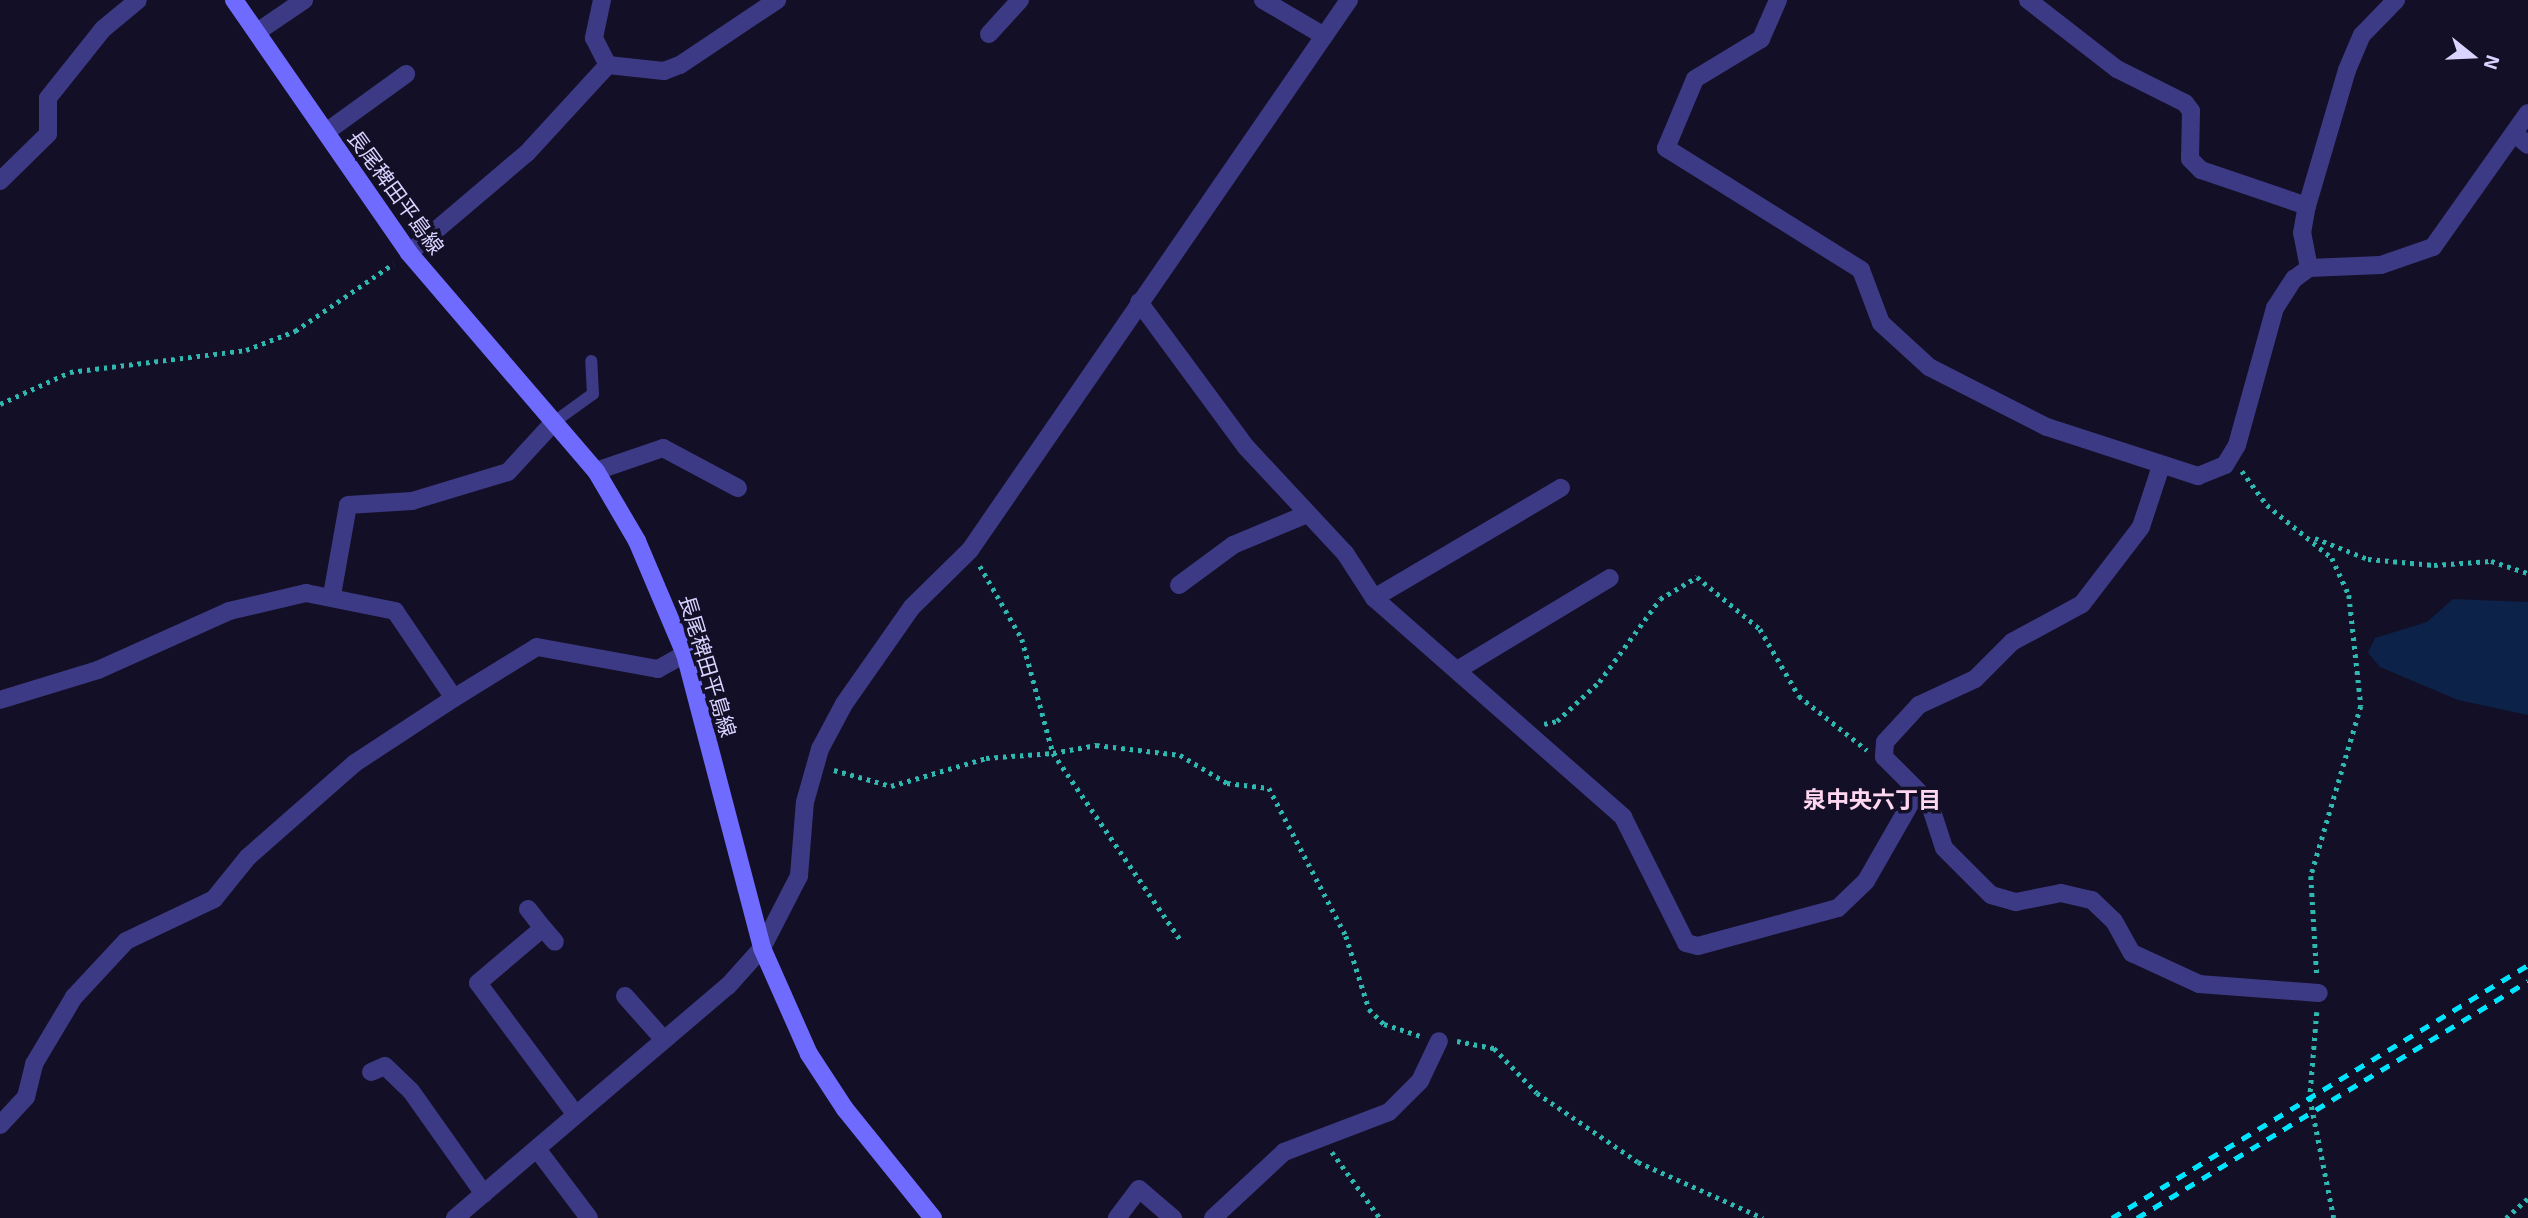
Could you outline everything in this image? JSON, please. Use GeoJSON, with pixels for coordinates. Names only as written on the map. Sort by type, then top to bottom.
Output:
{"type":"FeatureCollection","features":[{"type":"Feature","properties":{"kind":"main road","name":"長尾稗田平島線"},"geometry":{"type":"LineString","coordinates":[[234,0],[409,253],[596,471],[637,541],[685,654],[762,948],[816,1065],[933,1218]]}},
{"type":"Feature","properties":{"kind":"street"},"geometry":{"type":"LineString","coordinates":[[0,181],[48,134],[48,98],[103,29],[138,0]]}},
{"type":"Feature","properties":{"kind":"street"},"geometry":{"type":"LineString","coordinates":[[257,32],[304,0]]}},
{"type":"Feature","properties":{"kind":"street"},"geometry":{"type":"LineString","coordinates":[[602,0],[594,38],[608,65]]}},
{"type":"Feature","properties":{"kind":"street"},"geometry":{"type":"LineString","coordinates":[[608,65],[664,71],[680,65],[777,0]]}},
{"type":"Feature","properties":{"kind":"street"},"geometry":{"type":"LineString","coordinates":[[989,34],[1020,0]]}},
{"type":"Feature","properties":{"kind":"street"},"geometry":{"type":"LineString","coordinates":[[1263,0],[1324,36]]}},
{"type":"Feature","properties":{"kind":"street"},"geometry":{"type":"LineString","coordinates":[[463,1216],[484,1194],[664,1040],[762,948],[799,876],[814,771],[844,704],[912,607],[970,550],[1349,0]]}},
{"type":"Feature","properties":{"kind":"street"},"geometry":{"type":"LineString","coordinates":[[1778,0],[1761,38],[1695,79],[1666,148],[1861,270],[1881,323],[1929,368],[2047,427],[2198,476],[2225,465],[2237,445],[2275,308],[2309,268],[2381,265],[2433,247],[2528,113]]}},
{"type":"Feature","properties":{"kind":"street"},"geometry":{"type":"LineString","coordinates":[[2028,0],[2117,69],[2185,103],[2191,110],[2190,159],[2201,170],[2307,206]]}},
{"type":"Feature","properties":{"kind":"street"},"geometry":{"type":"LineString","coordinates":[[2309,268],[2302,233],[2307,206],[2355,46],[2396,0]]}},
{"type":"Feature","properties":{"kind":"street"},"geometry":{"type":"LineString","coordinates":[[409,253],[527,153],[608,65]]}},
{"type":"Feature","properties":{"kind":"street"},"geometry":{"type":"LineString","coordinates":[[326,132],[407,74]]}},
{"type":"Feature","properties":{"kind":"street"},"geometry":{"type":"LineString","coordinates":[[2514,133],[2528,145]]}},
{"type":"Feature","properties":{"kind":"street"},"geometry":{"type":"LineString","coordinates":[[1139,302],[1245,447],[1345,553],[1374,598],[1459,669],[1623,817],[1682,937],[1698,946],[1838,908],[1867,881],[1917,792]]}},
{"type":"Feature","properties":{"kind":"street"},"geometry":{"type":"LineString","coordinates":[[332,595],[348,505],[412,501],[508,472],[554,422]]}},
{"type":"Feature","properties":{"kind":"street"},"geometry":{"type":"LineString","coordinates":[[596,471],[663,448],[738,488]]}},
{"type":"Feature","properties":{"kind":"street"},"geometry":{"type":"LineString","coordinates":[[2161,466],[2141,527],[2082,604],[2012,642],[1975,679],[1919,705],[1885,742],[1884,757],[1936,816],[1944,848],[1991,895],[2016,902],[2061,894],[2092,900],[2114,921],[2132,953],[2199,984],[2319,993]]}},
{"type":"Feature","properties":{"kind":"street"},"geometry":{"type":"LineString","coordinates":[[1374,598],[1561,488]]}},
{"type":"Feature","properties":{"kind":"street"},"geometry":{"type":"LineString","coordinates":[[1179,585],[1233,545],[1307,514]]}},
{"type":"Feature","properties":{"kind":"street"},"geometry":{"type":"LineString","coordinates":[[1459,669],[1610,578]]}},
{"type":"Feature","properties":{"kind":"street"},"geometry":{"type":"LineString","coordinates":[[0,699],[97,670],[229,611],[306,593],[332,595],[395,611],[454,698]]}},
{"type":"Feature","properties":{"kind":"street"},"geometry":{"type":"LineString","coordinates":[[0,1125],[26,1097],[34,1064],[74,997],[126,941],[214,899],[248,856],[355,763],[537,647],[658,668],[685,654]]}},
{"type":"Feature","properties":{"kind":"street"},"geometry":{"type":"LineString","coordinates":[[528,909],[555,942]]}},
{"type":"Feature","properties":{"kind":"street"},"geometry":{"type":"LineString","coordinates":[[543,928],[478,983],[576,1115]]}},
{"type":"Feature","properties":{"kind":"street"},"geometry":{"type":"LineString","coordinates":[[625,996],[664,1040]]}},
{"type":"Feature","properties":{"kind":"street"},"geometry":{"type":"LineString","coordinates":[[1213,1218],[1283,1152],[1323,1140],[1389,1112],[1420,1081],[1439,1041]]}},
{"type":"Feature","properties":{"kind":"street"},"geometry":{"type":"LineString","coordinates":[[372,1072],[385,1066],[411,1091],[484,1194]]}},
{"type":"Feature","properties":{"kind":"street"},"geometry":{"type":"LineString","coordinates":[[537,1149],[589,1218]]}},
{"type":"Feature","properties":{"kind":"street"},"geometry":{"type":"LineString","coordinates":[[1117,1218],[1139,1189],[1173,1218]]}},
{"type":"Feature","properties":{"kind":"lane"},"geometry":{"type":"LineString","coordinates":[[554,422],[593,394],[591,361]]}},
{"type":"Feature","properties":{"kind":"path"},"geometry":{"type":"LineString","coordinates":[[0,404],[69,372],[246,350],[295,331],[409,253]]}},
{"type":"Feature","properties":{"kind":"path"},"geometry":{"type":"LineString","coordinates":[[2237,445],[2248,485],[2311,536],[2332,558],[2350,595],[2361,687],[2311,876],[2319,993],[2310,1098],[2334,1218]]}},
{"type":"Feature","properties":{"kind":"path"},"geometry":{"type":"LineString","coordinates":[[2311,536],[2368,559],[2434,565],[2491,561],[2528,573]]}},
{"type":"Feature","properties":{"kind":"path"},"geometry":{"type":"LineString","coordinates":[[970,550],[1022,639],[1053,753],[1180,939]]}},
{"type":"Feature","properties":{"kind":"path"},"geometry":{"type":"LineString","coordinates":[[1525,728],[1557,722],[1580,701],[1660,599],[1697,578],[1760,629],[1806,703],[1884,757]]}},
{"type":"Feature","properties":{"kind":"path"},"geometry":{"type":"LineString","coordinates":[[814,771],[832,769],[891,786],[986,758],[1053,753],[1096,745],[1180,755],[1227,783],[1269,788],[1346,936],[1369,1009],[1384,1024],[1439,1041],[1494,1048],[1537,1093],[1614,1148],[1763,1218]]}},
{"type":"Feature","properties":{"kind":"path"},"geometry":{"type":"LineString","coordinates":[[1323,1140],[1380,1218]]}},
{"type":"Feature","properties":{"kind":"path"},"geometry":{"type":"LineString","coordinates":[[2506,1218],[2528,1198]]}},
{"type":"Feature","properties":{"kind":"water"},"geometry":{"type":"Polygon","coordinates":[[[2453,599],[2528,602],[2528,715],[2458,700],[2380,667],[2368,653],[2375,638],[2427,622],[2453,599]]]}},
{"type":"Feature","properties":{"kind":"railway"},"geometry":{"type":"LineString","coordinates":[[2112,1218],[2528,965]]}},
{"type":"Feature","properties":{"kind":"railway"},"geometry":{"type":"LineString","coordinates":[[2137,1218],[2528,981]]}},
{"type":"Feature","properties":{"kind":"district","name":"泉中央六丁目"},"geometry":{"type":"Point","coordinates":[1872,799]}}]}
